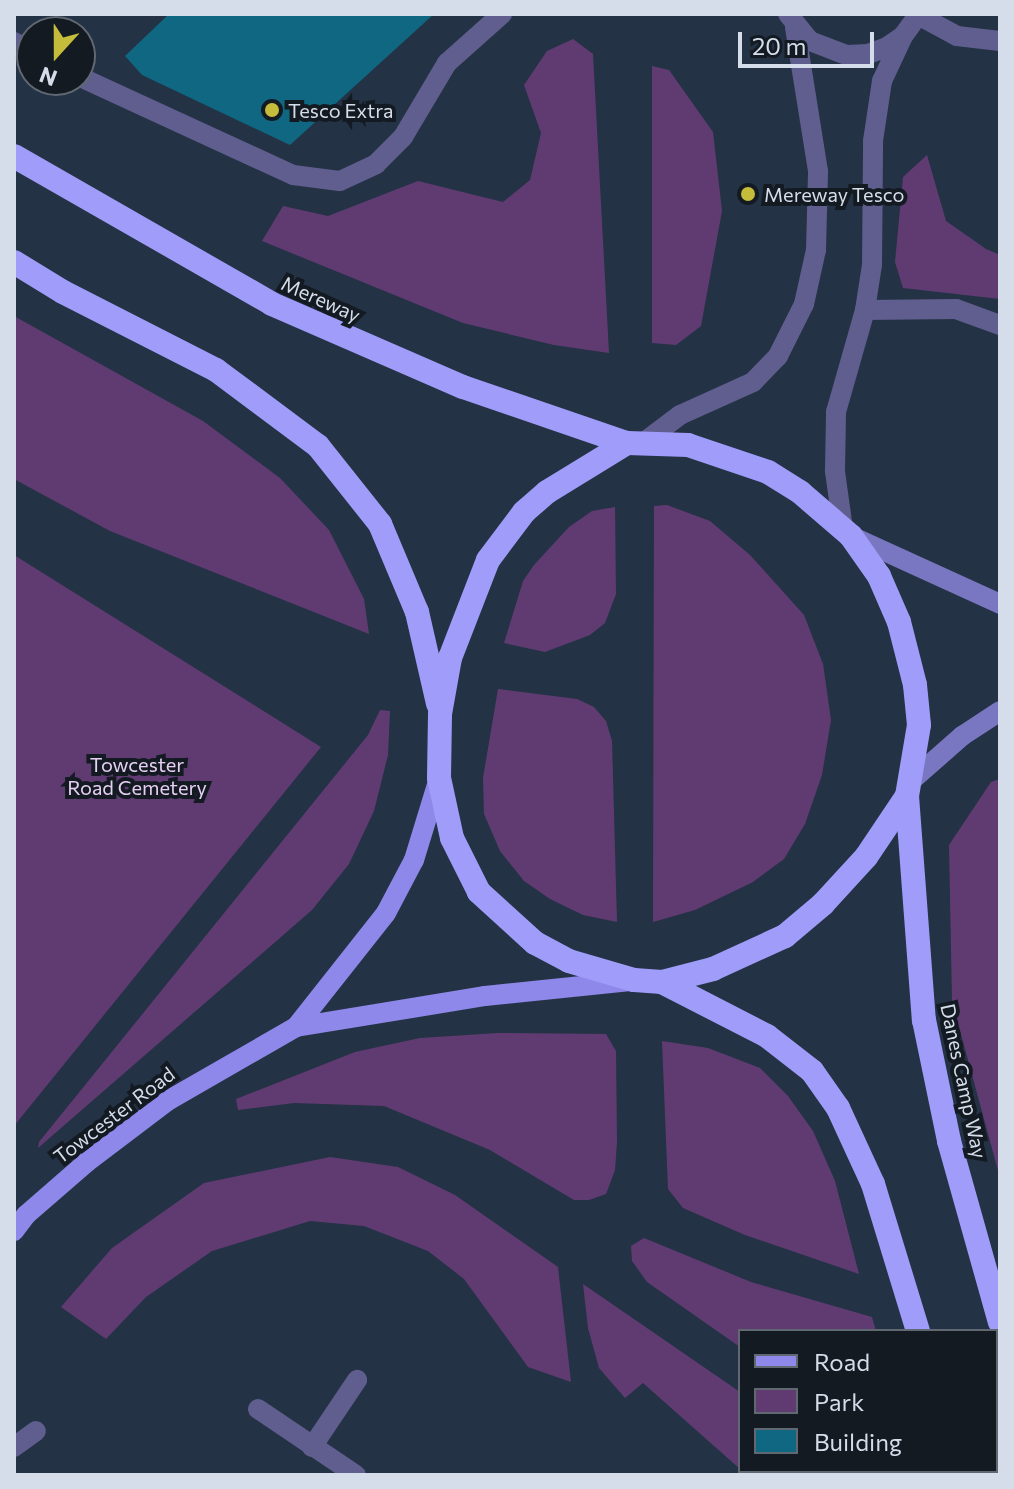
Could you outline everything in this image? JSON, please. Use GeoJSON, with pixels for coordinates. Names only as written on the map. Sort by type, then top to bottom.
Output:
{"type":"FeatureCollection","features":[{"type":"Feature","properties":{"kind":"highway","name":"Mereway"},"geometry":{"type":"LineString","coordinates":[[14,156],[272,304],[463,387],[635,443],[688,445],[768,472],[800,492],[847,533]]}},
{"type":"Feature","properties":{"kind":"highway"},"geometry":{"type":"LineString","coordinates":[[14,262],[63,292],[216,370],[318,446],[380,524],[417,612],[440,714]]}},
{"type":"Feature","properties":{"kind":"highway"},"geometry":{"type":"LineString","coordinates":[[635,443],[547,492],[524,512],[488,560],[450,658],[440,714],[439,778],[452,838],[479,892],[535,943],[569,961],[634,980],[662,982],[713,969],[785,936],[823,904],[866,857],[910,788]]}},
{"type":"Feature","properties":{"kind":"highway","name":"Danes Camp Way"},"geometry":{"type":"LineString","coordinates":[[847,533],[879,576],[899,622],[915,685],[919,725],[910,788],[924,1020],[949,1141],[1000,1322]]}},
{"type":"Feature","properties":{"kind":"highway"},"geometry":{"type":"LineString","coordinates":[[662,982],[767,1036],[812,1071],[838,1108],[873,1184],[917,1329]]}},
{"type":"Feature","properties":{"kind":"main road","name":"Towcester Road"},"geometry":{"type":"LineString","coordinates":[[296,1027],[386,913],[414,860],[439,778]]}},
{"type":"Feature","properties":{"kind":"main road","name":"Towcester Road"},"geometry":{"type":"LineString","coordinates":[[14,1231],[26,1215],[87,1162],[169,1100],[296,1027],[485,996],[634,980]]}},
{"type":"Feature","properties":{"kind":"street"},"geometry":{"type":"LineString","coordinates":[[96,84],[293,175],[340,181],[376,164],[403,137],[447,63],[502,14]]}},
{"type":"Feature","properties":{"kind":"street"},"geometry":{"type":"LineString","coordinates":[[1000,41],[957,36],[918,15],[903,36],[882,81],[873,141],[872,265],[865,310],[836,412],[835,471],[847,533],[1000,604]]}},
{"type":"Feature","properties":{"kind":"street"},"geometry":{"type":"LineString","coordinates":[[791,20],[810,41],[847,55],[877,51],[903,36]]}},
{"type":"Feature","properties":{"kind":"street"},"geometry":{"type":"LineString","coordinates":[[635,443],[680,415],[753,382],[778,356],[804,304],[816,250],[818,171],[791,20]]}},
{"type":"Feature","properties":{"kind":"street"},"geometry":{"type":"LineString","coordinates":[[865,310],[956,309],[1000,325]]}},
{"type":"Feature","properties":{"kind":"street"},"geometry":{"type":"LineString","coordinates":[[910,788],[962,736],[1000,711]]}},
{"type":"Feature","properties":{"kind":"street"},"geometry":{"type":"LineString","coordinates":[[312,1447],[357,1380]]}},
{"type":"Feature","properties":{"kind":"street"},"geometry":{"type":"LineString","coordinates":[[258,1409],[356,1475]]}},
{"type":"Feature","properties":{"kind":"street"},"geometry":{"type":"LineString","coordinates":[[14,1447],[36,1431]]}},
{"type":"Feature","properties":{"kind":"green space"},"geometry":{"type":"Polygon","coordinates":[[[573,39],[593,54],[609,353],[554,345],[463,323],[262,241],[283,206],[328,216],[418,181],[503,202],[530,180],[541,133],[524,85],[547,51],[573,39]]]}},
{"type":"Feature","properties":{"kind":"green space"},"geometry":{"type":"Polygon","coordinates":[[[652,66],[669,70],[713,132],[722,211],[701,326],[676,345],[652,343],[652,66]]]}},
{"type":"Feature","properties":{"kind":"green space"},"geometry":{"type":"Polygon","coordinates":[[[927,155],[946,221],[1000,255],[1000,299],[903,288],[895,262],[903,177],[927,155]]]}},
{"type":"Feature","properties":{"kind":"green space"},"geometry":{"type":"Polygon","coordinates":[[[14,316],[203,421],[280,478],[329,530],[364,599],[369,634],[110,531],[14,479],[14,316]]]}},
{"type":"Feature","properties":{"kind":"green space"},"geometry":{"type":"Polygon","coordinates":[[[667,505],[710,521],[750,555],[804,615],[823,664],[831,720],[822,775],[805,824],[784,859],[753,882],[695,910],[653,922],[654,506],[667,505]]]}},
{"type":"Feature","properties":{"kind":"green space"},"geometry":{"type":"Polygon","coordinates":[[[615,507],[616,594],[605,623],[590,635],[545,652],[504,643],[523,581],[534,565],[569,527],[592,511],[615,507]]]}},
{"type":"Feature","properties":{"kind":"green space","name":"Towcester Road Cemetery"},"geometry":{"type":"Polygon","coordinates":[[[14,555],[321,747],[14,1126],[14,555]]]}},
{"type":"Feature","properties":{"kind":"green space"},"geometry":{"type":"Polygon","coordinates":[[[498,689],[577,699],[594,707],[606,721],[612,741],[617,922],[583,915],[550,899],[524,881],[500,851],[484,814],[483,778],[498,689]]]}},
{"type":"Feature","properties":{"kind":"green space"},"geometry":{"type":"Polygon","coordinates":[[[380,710],[390,711],[388,755],[374,811],[349,864],[312,910],[38,1148],[39,1142],[368,735],[380,710]]]}},
{"type":"Feature","properties":{"kind":"green space"},"geometry":{"type":"Polygon","coordinates":[[[1000,779],[1000,1178],[952,1001],[949,845],[991,782],[1000,779]]]}},
{"type":"Feature","properties":{"kind":"green space"},"geometry":{"type":"Polygon","coordinates":[[[498,1033],[606,1034],[616,1051],[617,1142],[615,1170],[606,1194],[589,1200],[574,1200],[490,1150],[384,1106],[294,1103],[238,1110],[236,1099],[355,1052],[420,1038],[498,1033]]]}},
{"type":"Feature","properties":{"kind":"green space"},"geometry":{"type":"Polygon","coordinates":[[[662,1041],[708,1048],[760,1068],[788,1096],[813,1131],[835,1181],[859,1274],[745,1235],[683,1208],[668,1189],[662,1041]]]}},
{"type":"Feature","properties":{"kind":"green space"},"geometry":{"type":"Polygon","coordinates":[[[330,1157],[398,1167],[455,1195],[558,1267],[571,1382],[528,1367],[464,1279],[428,1251],[364,1226],[310,1221],[212,1251],[146,1297],[106,1339],[61,1307],[112,1248],[204,1183],[330,1157]]]}},
{"type":"Feature","properties":{"kind":"green space"},"geometry":{"type":"Polygon","coordinates":[[[644,1238],[751,1282],[872,1317],[875,1329],[738,1329],[738,1346],[647,1282],[632,1261],[631,1246],[644,1238]]]}},
{"type":"Feature","properties":{"kind":"green space"},"geometry":{"type":"Polygon","coordinates":[[[583,1284],[738,1391],[738,1467],[643,1383],[625,1398],[599,1368],[588,1328],[583,1284]]]}},
{"type":"Feature","properties":{"kind":"building","name":"Tesco Extra"},"geometry":{"type":"Polygon","coordinates":[[[169,14],[434,14],[290,145],[142,75],[125,56],[169,14]]]}},
{"type":"Feature","properties":{"kind":"place","name":"Tesco Extra"},"geometry":{"type":"Point","coordinates":[272,110]}},
{"type":"Feature","properties":{"kind":"place","name":"Mereway Tesco"},"geometry":{"type":"Point","coordinates":[748,194]}}]}
